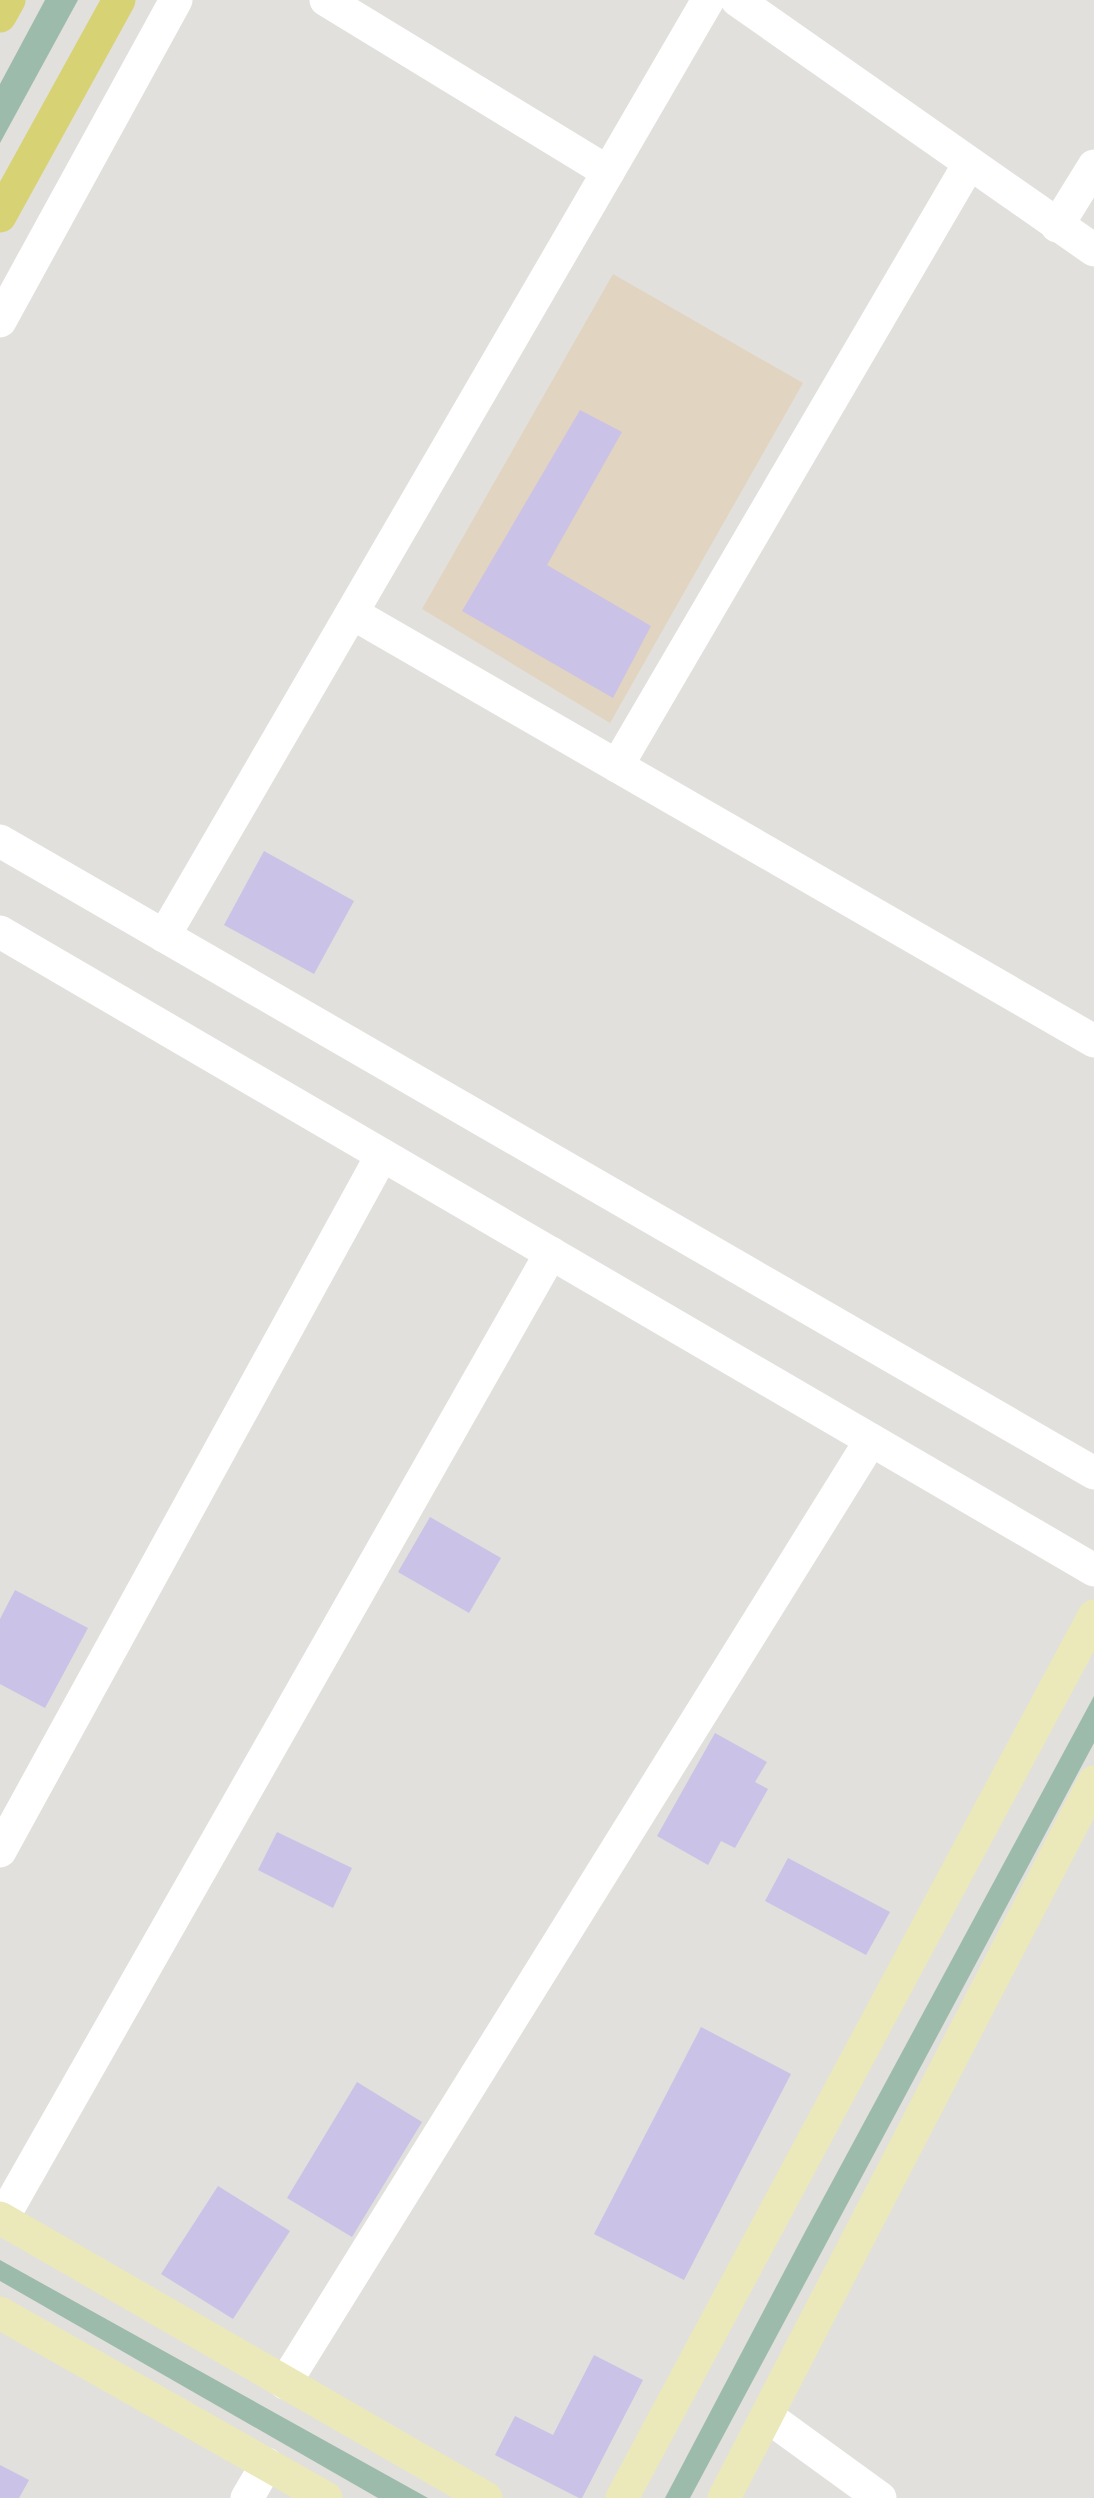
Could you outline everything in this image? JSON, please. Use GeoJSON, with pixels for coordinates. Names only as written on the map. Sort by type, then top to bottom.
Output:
{"type":"FeatureCollection","features":[{"type":"Feature","properties":{"kind":"main road"},"geometry":{"type":"LineString","coordinates":[[0,16],[9,0]]}},
{"type":"Feature","properties":{"kind":"main road"},"geometry":{"type":"LineString","coordinates":[[0,216],[119,0]]}},
{"type":"Feature","properties":{"kind":"main road"},"geometry":{"type":"LineString","coordinates":[[622,2498],[1094,1616]]}},
{"type":"Feature","properties":{"kind":"main road"},"geometry":{"type":"LineString","coordinates":[[724,2498],[1094,1782]]}},
{"type":"Feature","properties":{"kind":"main road"},"geometry":{"type":"LineString","coordinates":[[1,2219],[486,2498]]}},
{"type":"Feature","properties":{"kind":"main road"},"geometry":{"type":"LineString","coordinates":[[0,2313],[326,2498]]}},
{"type":"Feature","properties":{"kind":"street"},"geometry":{"type":"LineString","coordinates":[[0,321],[176,0]]}},
{"type":"Feature","properties":{"kind":"street"},"geometry":{"type":"LineString","coordinates":[[326,0],[608,171]]}},
{"type":"Feature","properties":{"kind":"street"},"geometry":{"type":"LineString","coordinates":[[164,936],[708,0]]}},
{"type":"Feature","properties":{"kind":"street"},"geometry":{"type":"LineString","coordinates":[[737,0],[1094,250]]}},
{"type":"Feature","properties":{"kind":"street"},"geometry":{"type":"LineString","coordinates":[[617,766],[969,164]]}},
{"type":"Feature","properties":{"kind":"street"},"geometry":{"type":"LineString","coordinates":[[1057,226],[1094,166]]}},
{"type":"Feature","properties":{"kind":"street"},"geometry":{"type":"LineString","coordinates":[[352,613],[1094,1041]]}},
{"type":"Feature","properties":{"kind":"street"},"geometry":{"type":"LineString","coordinates":[[0,841],[1094,1473]]}},
{"type":"Feature","properties":{"kind":"street"},"geometry":{"type":"LineString","coordinates":[[0,932],[1094,1570]]}},
{"type":"Feature","properties":{"kind":"street"},"geometry":{"type":"LineString","coordinates":[[0,1851],[382,1155]]}},
{"type":"Feature","properties":{"kind":"street"},"geometry":{"type":"LineString","coordinates":[[1,2219],[550,1253]]}},
{"type":"Feature","properties":{"kind":"street"},"geometry":{"type":"LineString","coordinates":[[285,2383],[872,1440]]}},
{"type":"Feature","properties":{"kind":"street"},"geometry":{"type":"LineString","coordinates":[[767,2416],[880,2498]]}},
{"type":"Feature","properties":{"kind":"street"},"geometry":{"type":"LineString","coordinates":[[247,2498],[267,2464]]}},
{"type":"Feature","properties":{"kind":"shaded area"},"geometry":{"type":"Polygon","coordinates":[[[613,274],[803,383],[610,723],[422,609],[613,274]]]}},
{"type":"Feature","properties":{"kind":"green space"},"geometry":{"type":"Polygon","coordinates":[[[45,0],[78,0],[0,143],[0,84],[45,0]]]}},
{"type":"Feature","properties":{"kind":"green space"},"geometry":{"type":"Polygon","coordinates":[[[1094,1696],[1094,1743],[690,2498],[665,2498],[805,2232],[1094,1696]]]}},
{"type":"Feature","properties":{"kind":"green space"},"geometry":{"type":"Polygon","coordinates":[[[0,2260],[428,2498],[378,2498],[0,2281],[0,2260]]]}},
{"type":"Feature","properties":{"kind":"building"},"geometry":{"type":"Polygon","coordinates":[[[580,410],[622,432],[547,565],[651,626],[613,698],[462,611],[580,410]]]}},
{"type":"Feature","properties":{"kind":"building"},"geometry":{"type":"Polygon","coordinates":[[[264,851],[354,901],[314,974],[224,925],[264,851]]]}},
{"type":"Feature","properties":{"kind":"building"},"geometry":{"type":"Polygon","coordinates":[[[430,1517],[501,1558],[469,1613],[398,1572],[430,1517]]]}},
{"type":"Feature","properties":{"kind":"building"},"geometry":{"type":"Polygon","coordinates":[[[15,1590],[88,1628],[45,1708],[0,1684],[0,1619],[15,1590]]]}},
{"type":"Feature","properties":{"kind":"building"},"geometry":{"type":"Polygon","coordinates":[[[715,1733],[767,1762],[755,1782],[768,1789],[735,1848],[721,1841],[708,1865],[657,1836],[715,1733]]]}},
{"type":"Feature","properties":{"kind":"building"},"geometry":{"type":"Polygon","coordinates":[[[277,1832],[352,1868],[333,1908],[258,1870],[277,1832]]]}},
{"type":"Feature","properties":{"kind":"building"},"geometry":{"type":"Polygon","coordinates":[[[788,1858],[890,1912],[866,1955],[765,1901],[788,1858]]]}},
{"type":"Feature","properties":{"kind":"building"},"geometry":{"type":"Polygon","coordinates":[[[701,2027],[791,2074],[684,2280],[594,2234],[701,2027]]]}},
{"type":"Feature","properties":{"kind":"building"},"geometry":{"type":"Polygon","coordinates":[[[357,2082],[422,2122],[352,2237],[287,2198],[357,2082]]]}},
{"type":"Feature","properties":{"kind":"building"},"geometry":{"type":"Polygon","coordinates":[[[218,2186],[290,2231],[233,2319],[161,2274],[218,2186]]]}},
{"type":"Feature","properties":{"kind":"building"},"geometry":{"type":"Polygon","coordinates":[[[594,2355],[643,2380],[582,2498],[579,2498],[495,2455],[515,2416],[553,2435],[594,2355]]]}},
{"type":"Feature","properties":{"kind":"building"},"geometry":{"type":"Polygon","coordinates":[[[0,2465],[29,2480],[19,2498],[0,2498],[0,2465]]]}}]}
